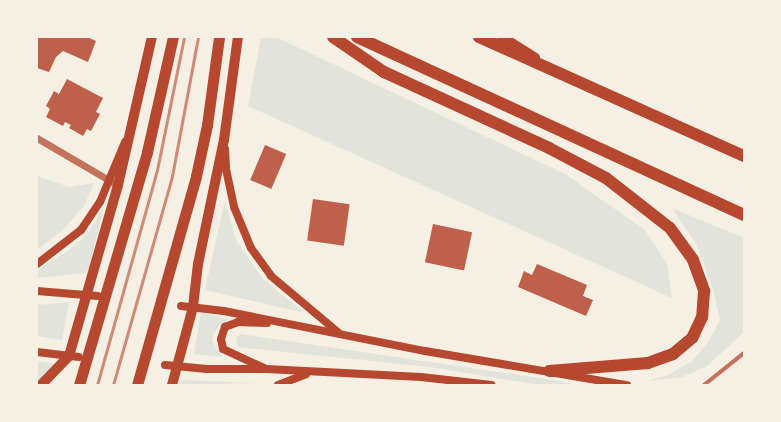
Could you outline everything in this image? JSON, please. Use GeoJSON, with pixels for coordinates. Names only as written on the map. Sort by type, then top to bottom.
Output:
{"type":"FeatureCollection","features":[{"type":"Feature","properties":{"kind":"highway"},"geometry":{"type":"LineString","coordinates":[[79,385],[147,152],[174,37]]}},
{"type":"Feature","properties":{"kind":"highway"},"geometry":{"type":"LineString","coordinates":[[137,385],[196,176],[207,125],[219,37]]}},
{"type":"Feature","properties":{"kind":"highway"},"geometry":{"type":"LineString","coordinates":[[333,37],[384,72],[549,148],[606,178],[670,228],[693,260],[704,291],[702,317],[692,338],[673,354],[648,363],[548,370]]}},
{"type":"Feature","properties":{"kind":"highway"},"geometry":{"type":"LineString","coordinates":[[357,37],[744,215]]}},
{"type":"Feature","properties":{"kind":"highway"},"geometry":{"type":"LineString","coordinates":[[479,37],[574,82],[744,156]]}},
{"type":"Feature","properties":{"kind":"main road"},"geometry":{"type":"LineString","coordinates":[[41,385],[69,356],[118,185],[152,37]]}},
{"type":"Feature","properties":{"kind":"main road"},"geometry":{"type":"LineString","coordinates":[[172,385],[193,307],[198,264],[224,140],[238,37]]}},
{"type":"Feature","properties":{"kind":"main road"},"geometry":{"type":"LineString","coordinates":[[502,37],[574,82]]}},
{"type":"Feature","properties":{"kind":"main road"},"geometry":{"type":"LineString","coordinates":[[37,264],[81,230],[100,202],[108,179],[132,127]]}},
{"type":"Feature","properties":{"kind":"main road"},"geometry":{"type":"LineString","coordinates":[[224,140],[226,168],[234,207],[251,248],[271,276],[340,334]]}},
{"type":"Feature","properties":{"kind":"main road"},"geometry":{"type":"LineString","coordinates":[[37,291],[98,296]]}},
{"type":"Feature","properties":{"kind":"main road"},"geometry":{"type":"LineString","coordinates":[[181,306],[627,385]]}},
{"type":"Feature","properties":{"kind":"main road"},"geometry":{"type":"LineString","coordinates":[[267,369],[223,349],[221,339],[225,327],[238,322],[289,324]]}},
{"type":"Feature","properties":{"kind":"main road"},"geometry":{"type":"LineString","coordinates":[[37,352],[80,357]]}},
{"type":"Feature","properties":{"kind":"main road"},"geometry":{"type":"LineString","coordinates":[[165,365],[421,378],[492,385]]}},
{"type":"Feature","properties":{"kind":"main road"},"geometry":{"type":"LineString","coordinates":[[278,385],[309,373]]}},
{"type":"Feature","properties":{"kind":"street"},"geometry":{"type":"LineString","coordinates":[[37,138],[118,185]]}},
{"type":"Feature","properties":{"kind":"street"},"geometry":{"type":"LineString","coordinates":[[704,385],[744,353]]}},
{"type":"Feature","properties":{"kind":"shaded area"},"geometry":{"type":"Polygon","coordinates":[[[261,37],[276,37],[565,174],[645,230],[667,264],[672,298],[248,106],[261,37]]]}},
{"type":"Feature","properties":{"kind":"shaded area"},"geometry":{"type":"Polygon","coordinates":[[[37,176],[69,187],[94,183],[84,206],[64,229],[37,250],[37,176]]]}},
{"type":"Feature","properties":{"kind":"shaded area"},"geometry":{"type":"Polygon","coordinates":[[[225,201],[236,240],[263,279],[305,313],[205,290],[225,201]]]}},
{"type":"Feature","properties":{"kind":"shaded area"},"geometry":{"type":"Polygon","coordinates":[[[104,206],[89,269],[85,273],[37,278],[37,270],[69,250],[88,233],[104,206]]]}},
{"type":"Feature","properties":{"kind":"shaded area"},"geometry":{"type":"Polygon","coordinates":[[[672,208],[744,238],[744,332],[707,366],[682,377],[647,381],[668,375],[692,361],[709,341],[720,320],[713,290],[697,245],[672,208]]]}},
{"type":"Feature","properties":{"kind":"shaded area"},"geometry":{"type":"Polygon","coordinates":[[[69,302],[62,340],[37,336],[37,305],[69,302]]]}},
{"type":"Feature","properties":{"kind":"shaded area"},"geometry":{"type":"Polygon","coordinates":[[[201,312],[230,320],[221,323],[213,335],[212,340],[222,357],[194,354],[201,312]]]}},
{"type":"Feature","properties":{"kind":"shaded area"},"geometry":{"type":"Polygon","coordinates":[[[240,334],[560,381],[578,385],[540,385],[429,367],[238,347],[236,338],[240,334]]]}},
{"type":"Feature","properties":{"kind":"shaded area"},"geometry":{"type":"Polygon","coordinates":[[[37,361],[51,363],[55,367],[52,385],[37,385],[37,361]]]}},
{"type":"Feature","properties":{"kind":"shaded area"},"geometry":{"type":"Polygon","coordinates":[[[183,380],[259,383],[179,385],[183,380]]]}},
{"type":"Feature","properties":{"kind":"building"},"geometry":{"type":"Polygon","coordinates":[[[37,37],[87,37],[96,41],[88,62],[63,51],[56,57],[49,72],[37,68],[37,37]]]}},
{"type":"Feature","properties":{"kind":"building"},"geometry":{"type":"Polygon","coordinates":[[[67,79],[103,98],[96,112],[100,114],[91,131],[87,129],[83,136],[69,128],[71,125],[65,122],[63,126],[46,117],[50,109],[46,106],[54,91],[59,94],[67,79]]]}},
{"type":"Feature","properties":{"kind":"building"},"geometry":{"type":"Polygon","coordinates":[[[265,145],[286,154],[271,189],[250,180],[265,145]]]}},
{"type":"Feature","properties":{"kind":"building"},"geometry":{"type":"Polygon","coordinates":[[[313,199],[350,204],[344,246],[307,241],[313,199]]]}},
{"type":"Feature","properties":{"kind":"building"},"geometry":{"type":"Polygon","coordinates":[[[433,224],[472,232],[464,270],[425,262],[433,224]]]}},
{"type":"Feature","properties":{"kind":"building"},"geometry":{"type":"Polygon","coordinates":[[[537,264],[587,285],[583,296],[593,300],[586,316],[518,287],[524,271],[532,275],[537,264]]]}},
{"type":"Feature","properties":{"kind":"railway"},"geometry":{"type":"LineString","coordinates":[[97,385],[157,170],[184,37]]}},
{"type":"Feature","properties":{"kind":"railway"},"geometry":{"type":"LineString","coordinates":[[113,385],[172,176],[198,37]]}}]}
